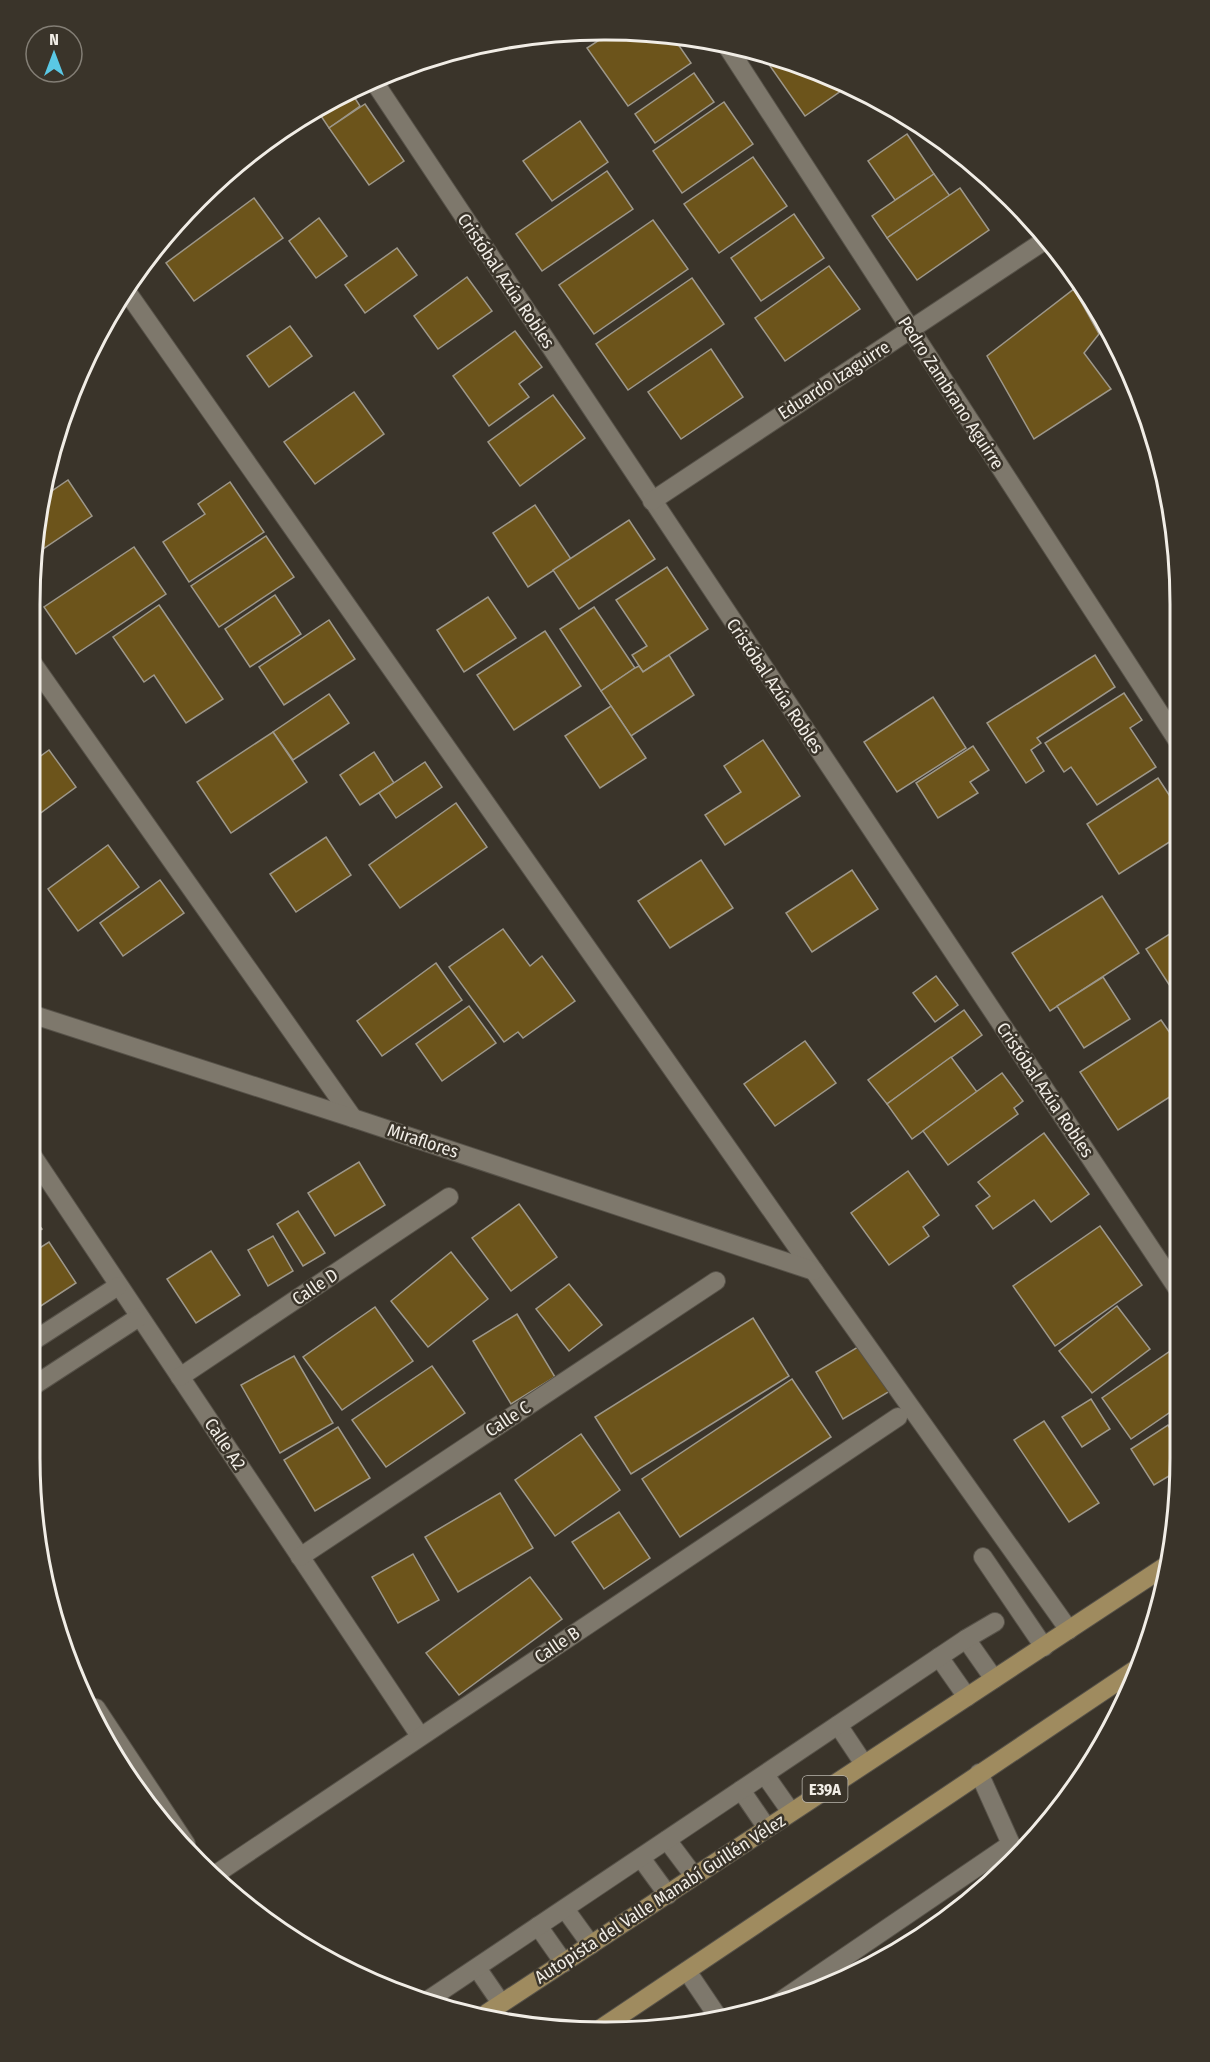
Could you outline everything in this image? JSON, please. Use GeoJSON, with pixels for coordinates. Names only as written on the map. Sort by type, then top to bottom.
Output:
{"type":"FeatureCollection","features":[{"type":"Feature","properties":{"kind":"main road","name":"Autopista del Valle Manabí Guillén Vélez"},"geometry":{"type":"LineString","coordinates":[[494,2008],[1158,1571]]}},
{"type":"Feature","properties":{"kind":"main road"},"geometry":{"type":"LineString","coordinates":[[611,2022],[1126,1676]]}},
{"type":"Feature","properties":{"kind":"street","name":"Pedro Zambrano Aguirre"},"geometry":{"type":"LineString","coordinates":[[733,56],[1170,729]]}},
{"type":"Feature","properties":{"kind":"street","name":"Cristóbal Azúa Robles"},"geometry":{"type":"LineString","coordinates":[[378,88],[1170,1278]]}},
{"type":"Feature","properties":{"kind":"street","name":"Eduardo Izaguirre"},"geometry":{"type":"LineString","coordinates":[[652,501],[1039,244]]}},
{"type":"Feature","properties":{"kind":"street"},"geometry":{"type":"LineString","coordinates":[[131,298],[814,1271],[1069,1630]]}},
{"type":"Feature","properties":{"kind":"street"},"geometry":{"type":"LineString","coordinates":[[40,674],[353,1118]]}},
{"type":"Feature","properties":{"kind":"street","name":"Miraflores"},"geometry":{"type":"LineString","coordinates":[[40,1017],[814,1271]]}},
{"type":"Feature","properties":{"kind":"street","name":"Calle A2"},"geometry":{"type":"LineString","coordinates":[[40,1167],[420,1737]]}},
{"type":"Feature","properties":{"kind":"street","name":"Calle D"},"geometry":{"type":"LineString","coordinates":[[180,1377],[449,1197]]}},
{"type":"Feature","properties":{"kind":"street","name":"Calle C"},"geometry":{"type":"LineString","coordinates":[[300,1557],[716,1281]]}},
{"type":"Feature","properties":{"kind":"street"},"geometry":{"type":"LineString","coordinates":[[40,1337],[118,1286]]}},
{"type":"Feature","properties":{"kind":"street"},"geometry":{"type":"LineString","coordinates":[[40,1381],[139,1317]]}},
{"type":"Feature","properties":{"kind":"street","name":"Calle B"},"geometry":{"type":"LineString","coordinates":[[221,1870],[898,1417]]}},
{"type":"Feature","properties":{"kind":"street"},"geometry":{"type":"LineString","coordinates":[[983,1557],[1044,1647]]}},
{"type":"Feature","properties":{"kind":"street"},"geometry":{"type":"LineString","coordinates":[[435,1995],[939,1657],[995,1622]]}},
{"type":"Feature","properties":{"kind":"street"},"geometry":{"type":"LineString","coordinates":[[966,1639],[994,1679]]}},
{"type":"Feature","properties":{"kind":"street"},"geometry":{"type":"LineString","coordinates":[[939,1657],[966,1696]]}},
{"type":"Feature","properties":{"kind":"street"},"geometry":{"type":"LineString","coordinates":[[838,1725],[864,1764]]}},
{"type":"Feature","properties":{"kind":"street"},"geometry":{"type":"LineString","coordinates":[[114,1735],[159,1804]]}},
{"type":"Feature","properties":{"kind":"street"},"geometry":{"type":"LineString","coordinates":[[803,1986],[1011,1844],[979,1773]]}},
{"type":"Feature","properties":{"kind":"street"},"geometry":{"type":"LineString","coordinates":[[765,1775],[791,1812]]}},
{"type":"Feature","properties":{"kind":"street"},"geometry":{"type":"LineString","coordinates":[[741,1790],[767,1828]]}},
{"type":"Feature","properties":{"kind":"street"},"geometry":{"type":"LineString","coordinates":[[667,1840],[694,1876]]}},
{"type":"Feature","properties":{"kind":"street"},"geometry":{"type":"LineString","coordinates":[[642,1858],[668,1894]]}},
{"type":"Feature","properties":{"kind":"street"},"geometry":{"type":"LineString","coordinates":[[565,1909],[591,1945]]}},
{"type":"Feature","properties":{"kind":"street"},"geometry":{"type":"LineString","coordinates":[[538,1926],[564,1963]]}},
{"type":"Feature","properties":{"kind":"street"},"geometry":{"type":"LineString","coordinates":[[477,1968],[494,2008]]}},
{"type":"Feature","properties":{"kind":"street"},"geometry":{"type":"LineString","coordinates":[[687,1971],[714,2011]]}},
{"type":"Feature","properties":{"kind":"building"},"geometry":{"type":"Polygon","coordinates":[[[599,40],[605,40],[679,45],[691,63],[628,106],[587,48],[599,40]]]}},
{"type":"Feature","properties":{"kind":"building"},"geometry":{"type":"Polygon","coordinates":[[[770,66],[786,70],[840,92],[805,116],[770,66]]]}},
{"type":"Feature","properties":{"kind":"building"},"geometry":{"type":"Polygon","coordinates":[[[694,73],[714,102],[655,143],[635,114],[694,73]]]}},
{"type":"Feature","properties":{"kind":"building"},"geometry":{"type":"Polygon","coordinates":[[[355,99],[360,106],[329,128],[322,117],[355,99]]]}},
{"type":"Feature","properties":{"kind":"building"},"geometry":{"type":"Polygon","coordinates":[[[724,102],[753,144],[682,193],[653,151],[724,102]]]}},
{"type":"Feature","properties":{"kind":"building"},"geometry":{"type":"Polygon","coordinates":[[[365,104],[404,161],[369,185],[329,128],[365,104]]]}},
{"type":"Feature","properties":{"kind":"building"},"geometry":{"type":"Polygon","coordinates":[[[580,121],[608,162],[552,201],[523,161],[580,121]]]}},
{"type":"Feature","properties":{"kind":"building"},"geometry":{"type":"Polygon","coordinates":[[[907,134],[934,174],[895,200],[868,161],[907,134]]]}},
{"type":"Feature","properties":{"kind":"building"},"geometry":{"type":"Polygon","coordinates":[[[753,157],[787,206],[719,253],[684,204],[753,157]]]}},
{"type":"Feature","properties":{"kind":"building"},"geometry":{"type":"Polygon","coordinates":[[[607,171],[633,209],[542,271],[516,234],[607,171]]]}},
{"type":"Feature","properties":{"kind":"building"},"geometry":{"type":"Polygon","coordinates":[[[934,174],[950,196],[887,238],[872,216],[934,174]]]}},
{"type":"Feature","properties":{"kind":"building"},"geometry":{"type":"Polygon","coordinates":[[[960,188],[989,230],[917,280],[887,238],[960,188]]]}},
{"type":"Feature","properties":{"kind":"building"},"geometry":{"type":"Polygon","coordinates":[[[254,198],[283,238],[194,301],[166,263],[254,198]]]}},
{"type":"Feature","properties":{"kind":"building"},"geometry":{"type":"Polygon","coordinates":[[[794,214],[824,258],[761,301],[731,258],[794,214]]]}},
{"type":"Feature","properties":{"kind":"building"},"geometry":{"type":"Polygon","coordinates":[[[319,218],[347,256],[316,278],[289,241],[319,218]]]}},
{"type":"Feature","properties":{"kind":"building"},"geometry":{"type":"Polygon","coordinates":[[[653,220],[688,269],[594,334],[559,285],[653,220]]]}},
{"type":"Feature","properties":{"kind":"building"},"geometry":{"type":"Polygon","coordinates":[[[397,248],[417,275],[365,313],[345,285],[397,248]]]}},
{"type":"Feature","properties":{"kind":"building"},"geometry":{"type":"Polygon","coordinates":[[[829,266],[860,309],[785,361],[755,318],[829,266]]]}},
{"type":"Feature","properties":{"kind":"building"},"geometry":{"type":"Polygon","coordinates":[[[467,277],[492,311],[438,349],[414,316],[467,277]]]}},
{"type":"Feature","properties":{"kind":"building"},"geometry":{"type":"Polygon","coordinates":[[[692,278],[724,324],[628,390],[596,344],[692,278]]]}},
{"type":"Feature","properties":{"kind":"building"},"geometry":{"type":"Polygon","coordinates":[[[1073,290],[1099,334],[1084,353],[1111,389],[1034,439],[987,356],[1073,290]]]}},
{"type":"Feature","properties":{"kind":"building"},"geometry":{"type":"Polygon","coordinates":[[[290,326],[312,356],[269,387],[247,356],[290,326]]]}},
{"type":"Feature","properties":{"kind":"building"},"geometry":{"type":"Polygon","coordinates":[[[515,331],[542,367],[519,384],[529,397],[489,426],[453,376],[515,331]]]}},
{"type":"Feature","properties":{"kind":"building"},"geometry":{"type":"Polygon","coordinates":[[[711,349],[743,397],[681,439],[648,392],[711,349]]]}},
{"type":"Feature","properties":{"kind":"building"},"geometry":{"type":"Polygon","coordinates":[[[354,392],[384,434],[315,484],[284,442],[354,392]]]}},
{"type":"Feature","properties":{"kind":"building"},"geometry":{"type":"Polygon","coordinates":[[[553,395],[585,438],[520,486],[488,442],[553,395]]]}},
{"type":"Feature","properties":{"kind":"building"},"geometry":{"type":"Polygon","coordinates":[[[68,480],[92,516],[44,549],[45,531],[52,491],[68,480]]]}},
{"type":"Feature","properties":{"kind":"building"},"geometry":{"type":"Polygon","coordinates":[[[230,482],[264,532],[189,582],[163,542],[205,514],[198,504],[230,482]]]}},
{"type":"Feature","properties":{"kind":"building"},"geometry":{"type":"Polygon","coordinates":[[[535,505],[571,559],[528,587],[493,533],[535,505]]]}},
{"type":"Feature","properties":{"kind":"building"},"geometry":{"type":"Polygon","coordinates":[[[629,520],[655,559],[579,609],[553,570],[629,520]]]}},
{"type":"Feature","properties":{"kind":"building"},"geometry":{"type":"Polygon","coordinates":[[[266,536],[294,577],[219,627],[191,586],[266,536]]]}},
{"type":"Feature","properties":{"kind":"building"},"geometry":{"type":"Polygon","coordinates":[[[134,547],[166,594],[76,654],[44,607],[134,547]]]}},
{"type":"Feature","properties":{"kind":"building"},"geometry":{"type":"Polygon","coordinates":[[[667,567],[708,629],[643,672],[632,655],[647,646],[616,600],[667,567]]]}},
{"type":"Feature","properties":{"kind":"building"},"geometry":{"type":"Polygon","coordinates":[[[275,595],[301,634],[250,667],[225,629],[275,595]]]}},
{"type":"Feature","properties":{"kind":"building"},"geometry":{"type":"Polygon","coordinates":[[[488,597],[516,638],[464,672],[437,630],[488,597]]]}},
{"type":"Feature","properties":{"kind":"building"},"geometry":{"type":"Polygon","coordinates":[[[159,605],[223,699],[186,723],[154,675],[144,682],[113,637],[159,605]]]}},
{"type":"Feature","properties":{"kind":"building"},"geometry":{"type":"Polygon","coordinates":[[[594,607],[635,668],[601,691],[560,629],[594,607]]]}},
{"type":"Feature","properties":{"kind":"building"},"geometry":{"type":"Polygon","coordinates":[[[329,620],[355,659],[284,705],[259,667],[329,620]]]}},
{"type":"Feature","properties":{"kind":"building"},"geometry":{"type":"Polygon","coordinates":[[[545,631],[581,686],[514,730],[477,675],[545,631]]]}},
{"type":"Feature","properties":{"kind":"building"},"geometry":{"type":"Polygon","coordinates":[[[669,655],[694,695],[631,736],[601,691],[635,668],[639,666],[643,672],[669,655]]]}},
{"type":"Feature","properties":{"kind":"building"},"geometry":{"type":"Polygon","coordinates":[[[1095,655],[1115,687],[1037,738],[1041,743],[1031,750],[1044,771],[1026,783],[987,723],[1095,655]]]}},
{"type":"Feature","properties":{"kind":"building"},"geometry":{"type":"Polygon","coordinates":[[[1124,693],[1142,720],[1130,728],[1156,767],[1097,805],[1071,767],[1064,772],[1045,743],[1124,693]]]}},
{"type":"Feature","properties":{"kind":"building"},"geometry":{"type":"Polygon","coordinates":[[[329,694],[349,723],[293,760],[273,732],[329,694]]]}},
{"type":"Feature","properties":{"kind":"building"},"geometry":{"type":"Polygon","coordinates":[[[933,697],[966,748],[897,792],[864,742],[933,697]]]}},
{"type":"Feature","properties":{"kind":"building"},"geometry":{"type":"Polygon","coordinates":[[[611,706],[646,758],[600,788],[565,736],[611,706]]]}},
{"type":"Feature","properties":{"kind":"building"},"geometry":{"type":"Polygon","coordinates":[[[273,732],[307,782],[231,833],[197,782],[273,732]]]}},
{"type":"Feature","properties":{"kind":"building"},"geometry":{"type":"Polygon","coordinates":[[[763,740],[800,796],[725,845],[705,815],[741,792],[724,766],[763,740]]]}},
{"type":"Feature","properties":{"kind":"building"},"geometry":{"type":"Polygon","coordinates":[[[973,746],[989,770],[970,782],[978,793],[938,818],[916,783],[973,746]]]}},
{"type":"Feature","properties":{"kind":"building"},"geometry":{"type":"Polygon","coordinates":[[[49,750],[76,787],[40,813],[40,756],[49,750]]]}},
{"type":"Feature","properties":{"kind":"building"},"geometry":{"type":"Polygon","coordinates":[[[374,752],[394,783],[360,805],[340,775],[374,752]]]}},
{"type":"Feature","properties":{"kind":"building"},"geometry":{"type":"Polygon","coordinates":[[[425,762],[442,787],[396,818],[379,793],[425,762]]]}},
{"type":"Feature","properties":{"kind":"building"},"geometry":{"type":"Polygon","coordinates":[[[1158,778],[1170,796],[1170,842],[1119,874],[1087,824],[1158,778]]]}},
{"type":"Feature","properties":{"kind":"building"},"geometry":{"type":"Polygon","coordinates":[[[456,803],[487,847],[400,908],[369,865],[456,803]]]}},
{"type":"Feature","properties":{"kind":"building"},"geometry":{"type":"Polygon","coordinates":[[[326,837],[351,875],[296,912],[270,874],[326,837]]]}},
{"type":"Feature","properties":{"kind":"building"},"geometry":{"type":"Polygon","coordinates":[[[108,845],[139,887],[78,931],[48,889],[108,845]]]}},
{"type":"Feature","properties":{"kind":"building"},"geometry":{"type":"Polygon","coordinates":[[[701,860],[733,908],[670,948],[638,901],[701,860]]]}},
{"type":"Feature","properties":{"kind":"building"},"geometry":{"type":"Polygon","coordinates":[[[852,870],[878,909],[812,952],[786,913],[852,870]]]}},
{"type":"Feature","properties":{"kind":"building"},"geometry":{"type":"Polygon","coordinates":[[[160,880],[184,913],[123,956],[100,923],[160,880]]]}},
{"type":"Feature","properties":{"kind":"building"},"geometry":{"type":"Polygon","coordinates":[[[1102,896],[1139,953],[1050,1011],[1012,953],[1102,896]]]}},
{"type":"Feature","properties":{"kind":"building"},"geometry":{"type":"Polygon","coordinates":[[[503,929],[530,966],[542,956],[575,1001],[523,1038],[518,1032],[504,1042],[449,967],[503,929]]]}},
{"type":"Feature","properties":{"kind":"building"},"geometry":{"type":"Polygon","coordinates":[[[1170,934],[1170,986],[1146,949],[1170,934]]]}},
{"type":"Feature","properties":{"kind":"building"},"geometry":{"type":"Polygon","coordinates":[[[436,963],[462,1000],[382,1056],[357,1021],[436,963]]]}},
{"type":"Feature","properties":{"kind":"building"},"geometry":{"type":"Polygon","coordinates":[[[936,976],[958,1005],[935,1022],[913,993],[936,976]]]}},
{"type":"Feature","properties":{"kind":"building"},"geometry":{"type":"Polygon","coordinates":[[[1103,977],[1130,1019],[1084,1048],[1057,1006],[1103,977]]]}},
{"type":"Feature","properties":{"kind":"building"},"geometry":{"type":"Polygon","coordinates":[[[469,1006],[496,1043],[442,1081],[416,1044],[469,1006]]]}},
{"type":"Feature","properties":{"kind":"building"},"geometry":{"type":"Polygon","coordinates":[[[964,1010],[982,1035],[887,1104],[868,1080],[964,1010]]]}},
{"type":"Feature","properties":{"kind":"building"},"geometry":{"type":"Polygon","coordinates":[[[1161,1020],[1170,1033],[1170,1097],[1118,1130],[1080,1072],[1161,1020]]]}},
{"type":"Feature","properties":{"kind":"building"},"geometry":{"type":"Polygon","coordinates":[[[805,1041],[836,1083],[775,1126],[744,1084],[805,1041]]]}},
{"type":"Feature","properties":{"kind":"building"},"geometry":{"type":"Polygon","coordinates":[[[951,1057],[977,1092],[912,1139],[887,1104],[951,1057]]]}},
{"type":"Feature","properties":{"kind":"building"},"geometry":{"type":"Polygon","coordinates":[[[1002,1073],[1023,1101],[1014,1108],[1018,1114],[948,1165],[923,1131],[1002,1073]]]}},
{"type":"Feature","properties":{"kind":"building"},"geometry":{"type":"Polygon","coordinates":[[[1044,1133],[1089,1194],[1051,1222],[1034,1200],[993,1229],[976,1206],[990,1196],[978,1182],[1044,1133]]]}},
{"type":"Feature","properties":{"kind":"building"},"geometry":{"type":"Polygon","coordinates":[[[359,1162],[385,1205],[335,1236],[308,1193],[359,1162]]]}},
{"type":"Feature","properties":{"kind":"building"},"geometry":{"type":"Polygon","coordinates":[[[908,1171],[939,1215],[923,1227],[929,1236],[889,1265],[851,1213],[908,1171]]]}},
{"type":"Feature","properties":{"kind":"building"},"geometry":{"type":"Polygon","coordinates":[[[519,1204],[557,1257],[511,1291],[472,1238],[519,1204]]]}},
{"type":"Feature","properties":{"kind":"building"},"geometry":{"type":"Polygon","coordinates":[[[298,1211],[325,1253],[303,1266],[277,1224],[298,1211]]]}},
{"type":"Feature","properties":{"kind":"building"},"geometry":{"type":"Polygon","coordinates":[[[1100,1226],[1142,1285],[1055,1346],[1013,1286],[1100,1226]]]}},
{"type":"Feature","properties":{"kind":"building"},"geometry":{"type":"Polygon","coordinates":[[[273,1236],[293,1271],[268,1286],[248,1250],[273,1236]]]}},
{"type":"Feature","properties":{"kind":"building"},"geometry":{"type":"Polygon","coordinates":[[[49,1242],[76,1283],[40,1306],[40,1248],[49,1242]]]}},
{"type":"Feature","properties":{"kind":"building"},"geometry":{"type":"Polygon","coordinates":[[[211,1251],[240,1295],[196,1323],[167,1279],[211,1251]]]}},
{"type":"Feature","properties":{"kind":"building"},"geometry":{"type":"Polygon","coordinates":[[[451,1252],[488,1299],[428,1347],[391,1301],[451,1252]]]}},
{"type":"Feature","properties":{"kind":"building"},"geometry":{"type":"Polygon","coordinates":[[[569,1284],[602,1325],[569,1351],[536,1309],[569,1284]]]}},
{"type":"Feature","properties":{"kind":"building"},"geometry":{"type":"Polygon","coordinates":[[[1117,1306],[1150,1349],[1092,1393],[1059,1351],[1117,1306]]]}},
{"type":"Feature","properties":{"kind":"building"},"geometry":{"type":"Polygon","coordinates":[[[375,1307],[413,1361],[342,1410],[303,1357],[375,1307]]]}},
{"type":"Feature","properties":{"kind":"building"},"geometry":{"type":"Polygon","coordinates":[[[517,1314],[555,1377],[511,1404],[473,1341],[517,1314]]]}},
{"type":"Feature","properties":{"kind":"building"},"geometry":{"type":"Polygon","coordinates":[[[753,1318],[789,1376],[631,1474],[595,1417],[753,1318]]]}},
{"type":"Feature","properties":{"kind":"building"},"geometry":{"type":"Polygon","coordinates":[[[863,1344],[890,1391],[843,1419],[816,1372],[863,1344]]]}},
{"type":"Feature","properties":{"kind":"building"},"geometry":{"type":"Polygon","coordinates":[[[1170,1351],[1170,1412],[1131,1439],[1102,1398],[1170,1351]]]}},
{"type":"Feature","properties":{"kind":"building"},"geometry":{"type":"Polygon","coordinates":[[[294,1356],[333,1423],[280,1453],[241,1385],[294,1356]]]}},
{"type":"Feature","properties":{"kind":"building"},"geometry":{"type":"Polygon","coordinates":[[[432,1366],[465,1413],[386,1467],[352,1420],[432,1366]]]}},
{"type":"Feature","properties":{"kind":"building"},"geometry":{"type":"Polygon","coordinates":[[[792,1379],[831,1437],[680,1537],[642,1479],[792,1379]]]}},
{"type":"Feature","properties":{"kind":"building"},"geometry":{"type":"Polygon","coordinates":[[[1091,1399],[1110,1429],[1082,1447],[1062,1417],[1091,1399]]]}},
{"type":"Feature","properties":{"kind":"building"},"geometry":{"type":"Polygon","coordinates":[[[1044,1421],[1099,1503],[1069,1522],[1014,1440],[1044,1421]]]}},
{"type":"Feature","properties":{"kind":"building"},"geometry":{"type":"Polygon","coordinates":[[[1168,1425],[1170,1428],[1169,1476],[1154,1485],[1131,1449],[1168,1425]]]}},
{"type":"Feature","properties":{"kind":"building"},"geometry":{"type":"Polygon","coordinates":[[[338,1427],[370,1478],[315,1511],[284,1460],[338,1427]]]}},
{"type":"Feature","properties":{"kind":"building"},"geometry":{"type":"Polygon","coordinates":[[[581,1434],[620,1490],[555,1536],[515,1480],[581,1434]]]}},
{"type":"Feature","properties":{"kind":"building"},"geometry":{"type":"Polygon","coordinates":[[[500,1493],[533,1548],[458,1592],[425,1537],[500,1493]]]}},
{"type":"Feature","properties":{"kind":"building"},"geometry":{"type":"Polygon","coordinates":[[[619,1512],[650,1558],[604,1589],[572,1542],[619,1512]]]}},
{"type":"Feature","properties":{"kind":"building"},"geometry":{"type":"Polygon","coordinates":[[[413,1554],[439,1600],[398,1623],[372,1577],[413,1554]]]}},
{"type":"Feature","properties":{"kind":"building"},"geometry":{"type":"Polygon","coordinates":[[[530,1577],[562,1619],[459,1695],[426,1653],[530,1577]]]}}]}
